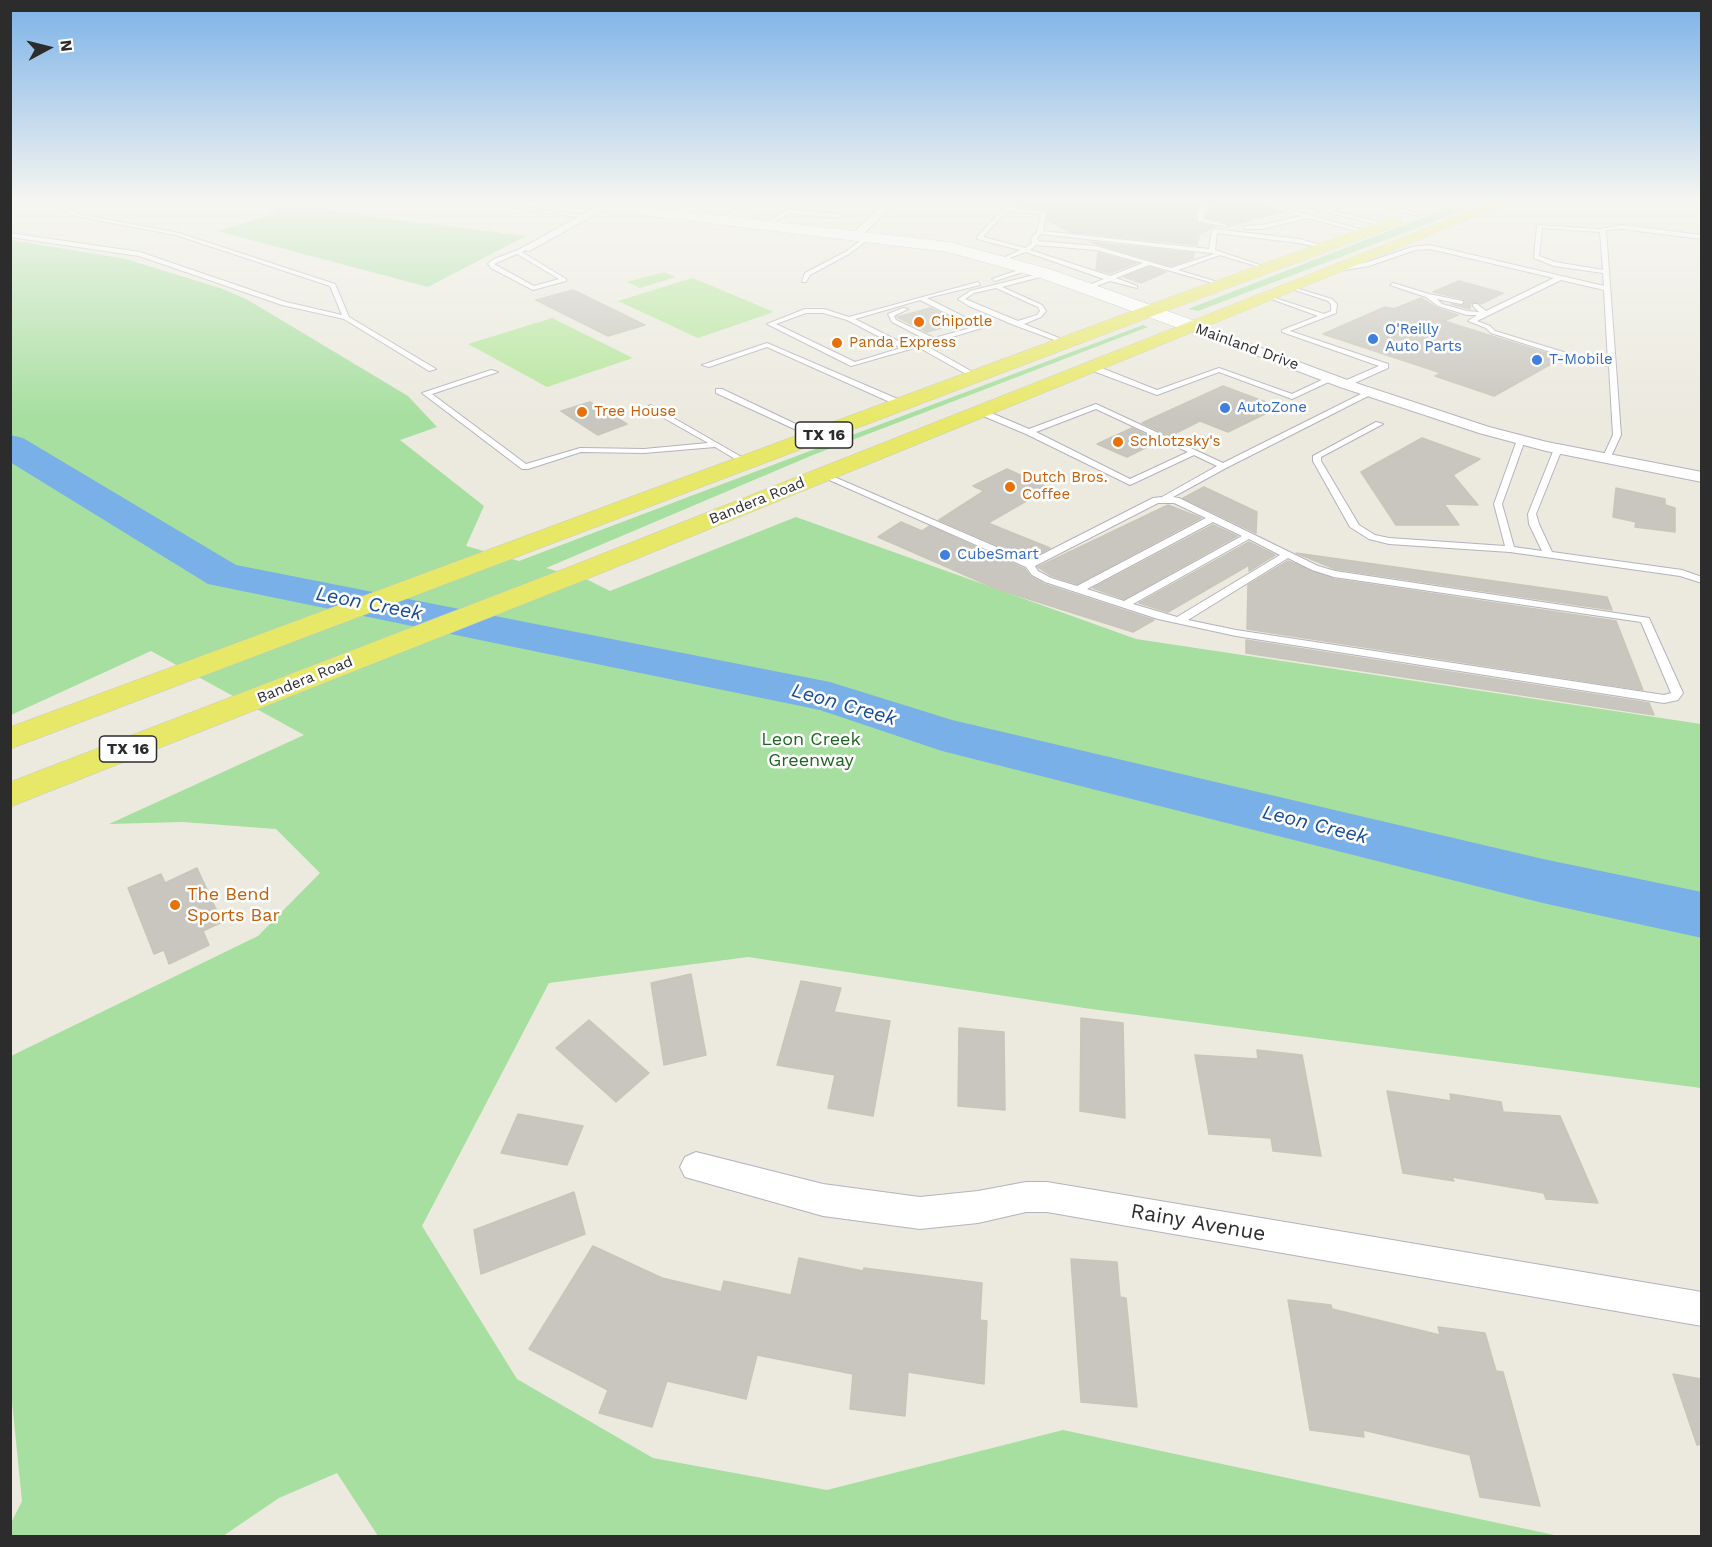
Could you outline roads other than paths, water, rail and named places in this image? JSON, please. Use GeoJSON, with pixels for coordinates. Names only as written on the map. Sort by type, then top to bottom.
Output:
{"type":"FeatureCollection","features":[{"type":"Feature","properties":{"kind":"main road","name":"Mainland Drive"},"geometry":{"type":"LineString","coordinates":[[1050,275],[1191,326]]}},
{"type":"Feature","properties":{"kind":"main road","name":"TX 16"},"geometry":{"type":"LineString","coordinates":[[10,739],[1248,275]]}},
{"type":"Feature","properties":{"kind":"main road","name":"Bandera Road"},"geometry":{"type":"LineString","coordinates":[[10,795],[578,573],[1321,275]]}},
{"type":"Feature","properties":{"kind":"street","name":"Mainland Drive"},"geometry":{"type":"LineString","coordinates":[[1191,326],[1370,393],[1521,440],[1701,477]]}},
{"type":"Feature","properties":{"kind":"street","name":"Rainy Avenue"},"geometry":{"type":"LineString","coordinates":[[696,1167],[823,1200],[920,1213],[978,1207],[1026,1197],[1047,1197],[1701,1309]]}},
{"type":"Feature","properties":{"kind":"lane"},"geometry":{"type":"LineString","coordinates":[[201,275],[284,304],[346,318],[432,369]]}},
{"type":"Feature","properties":{"kind":"lane"},"geometry":{"type":"LineString","coordinates":[[303,275],[333,285],[346,318]]}},
{"type":"Feature","properties":{"kind":"lane"},"geometry":{"type":"LineString","coordinates":[[508,275],[530,287],[537,288],[562,282],[564,279],[558,275]]}},
{"type":"Feature","properties":{"kind":"lane"},"geometry":{"type":"LineString","coordinates":[[804,281],[806,275]]}},
{"type":"Feature","properties":{"kind":"lane"},"geometry":{"type":"LineString","coordinates":[[836,323],[921,298],[1020,275]]}},
{"type":"Feature","properties":{"kind":"lane"},"geometry":{"type":"LineString","coordinates":[[1026,275],[972,292],[962,299],[1016,324],[1067,343]]}},
{"type":"Feature","properties":{"kind":"lane"},"geometry":{"type":"LineString","coordinates":[[1098,275],[1134,287]]}},
{"type":"Feature","properties":{"kind":"lane"},"geometry":{"type":"LineString","coordinates":[[1086,288],[1119,275]]}},
{"type":"Feature","properties":{"kind":"lane"},"geometry":{"type":"LineString","coordinates":[[1189,275],[1222,285]]}},
{"type":"Feature","properties":{"kind":"lane"},"geometry":{"type":"LineString","coordinates":[[1544,275],[1607,290]]}},
{"type":"Feature","properties":{"kind":"lane"},"geometry":{"type":"LineString","coordinates":[[1606,275],[1617,435],[1606,459]]}},
{"type":"Feature","properties":{"kind":"lane"},"geometry":{"type":"LineString","coordinates":[[1558,279],[1471,321],[1488,327],[1493,332],[1557,352],[1612,365]]}},
{"type":"Feature","properties":{"kind":"lane"},"geometry":{"type":"LineString","coordinates":[[1393,285],[1457,303]]}},
{"type":"Feature","properties":{"kind":"lane"},"geometry":{"type":"LineString","coordinates":[[996,286],[1040,306],[1043,311],[1039,316],[1016,324]]}},
{"type":"Feature","properties":{"kind":"lane"},"geometry":{"type":"LineString","coordinates":[[1091,367],[1157,393],[1219,370],[1292,397],[1385,366],[1284,331],[1334,312],[1334,304],[1329,300],[1291,287]]}},
{"type":"Feature","properties":{"kind":"lane"},"geometry":{"type":"LineString","coordinates":[[1268,296],[1323,316]]}},
{"type":"Feature","properties":{"kind":"lane"},"geometry":{"type":"LineString","coordinates":[[1428,296],[1440,305],[1467,313],[1486,314]]}},
{"type":"Feature","properties":{"kind":"lane"},"geometry":{"type":"LineString","coordinates":[[906,348],[849,319],[824,311],[805,310],[770,324],[854,364],[980,327],[921,298]]}},
{"type":"Feature","properties":{"kind":"lane"},"geometry":{"type":"LineString","coordinates":[[929,302],[890,315],[894,321],[932,340]]}},
{"type":"Feature","properties":{"kind":"lane"},"geometry":{"type":"LineString","coordinates":[[1470,307],[1486,314]]}},
{"type":"Feature","properties":{"kind":"lane"},"geometry":{"type":"LineString","coordinates":[[706,365],[767,345],[904,405]]}},
{"type":"Feature","properties":{"kind":"lane"},"geometry":{"type":"LineString","coordinates":[[919,345],[975,377]]}},
{"type":"Feature","properties":{"kind":"lane"},"geometry":{"type":"LineString","coordinates":[[494,372],[426,393],[525,467],[580,450],[644,451],[715,445]]}},
{"type":"Feature","properties":{"kind":"lane"},"geometry":{"type":"LineString","coordinates":[[719,391],[819,437]]}},
{"type":"Feature","properties":{"kind":"lane"},"geometry":{"type":"LineString","coordinates":[[1029,565],[1156,500],[1166,498],[1222,465],[1370,393]]}},
{"type":"Feature","properties":{"kind":"lane"},"geometry":{"type":"LineString","coordinates":[[1029,432],[1096,406],[1222,465]]}},
{"type":"Feature","properties":{"kind":"lane"},"geometry":{"type":"LineString","coordinates":[[651,407],[748,464]]}},
{"type":"Feature","properties":{"kind":"lane"},"geometry":{"type":"LineString","coordinates":[[980,411],[1029,432],[1130,482],[1195,452]]}},
{"type":"Feature","properties":{"kind":"lane"},"geometry":{"type":"LineString","coordinates":[[1379,424],[1317,456],[1317,461],[1355,527],[1372,537],[1389,542],[1510,549],[1682,573],[1701,580]]}},
{"type":"Feature","properties":{"kind":"lane"},"geometry":{"type":"LineString","coordinates":[[1510,549],[1498,504],[1521,440]]}},
{"type":"Feature","properties":{"kind":"lane"},"geometry":{"type":"LineString","coordinates":[[1549,555],[1534,524],[1532,514],[1557,449]]}},
{"type":"Feature","properties":{"kind":"lane"},"geometry":{"type":"LineString","coordinates":[[822,475],[1029,565],[1035,573],[1048,580],[1180,620],[1236,633],[1665,699],[1674,698],[1677,693],[1645,620],[1343,576],[1315,568],[1176,500],[1166,498]]}},
{"type":"Feature","properties":{"kind":"lane"},"geometry":{"type":"LineString","coordinates":[[1078,590],[1213,518]]}},
{"type":"Feature","properties":{"kind":"lane"},"geometry":{"type":"LineString","coordinates":[[1125,605],[1250,536]]}},
{"type":"Feature","properties":{"kind":"lane"},"geometry":{"type":"LineString","coordinates":[[1180,620],[1288,554]]}},
{"type":"Feature","properties":{"kind":"waterway","name":"Leon Creek"},"geometry":{"type":"LineString","coordinates":[[10,446],[223,575],[830,697],[942,734],[1543,881],[1702,915]]}},
{"type":"Feature","properties":{"kind":"place","name":"Chipotle"},"geometry":{"type":"Point","coordinates":[919,322]}},
{"type":"Feature","properties":{"kind":"place","name":"O'Reilly Auto Parts"},"geometry":{"type":"Point","coordinates":[1373,339]}},
{"type":"Feature","properties":{"kind":"place","name":"Panda Express"},"geometry":{"type":"Point","coordinates":[837,343]}},
{"type":"Feature","properties":{"kind":"place","name":"T-Mobile"},"geometry":{"type":"Point","coordinates":[1537,360]}},
{"type":"Feature","properties":{"kind":"place","name":"AutoZone"},"geometry":{"type":"Point","coordinates":[1225,408]}},
{"type":"Feature","properties":{"kind":"place","name":"Tree House"},"geometry":{"type":"Point","coordinates":[582,412]}},
{"type":"Feature","properties":{"kind":"place","name":"Schlotzsky's"},"geometry":{"type":"Point","coordinates":[1118,442]}},
{"type":"Feature","properties":{"kind":"place","name":"Dutch Bros. Coffee"},"geometry":{"type":"Point","coordinates":[1010,487]}},
{"type":"Feature","properties":{"kind":"place","name":"CubeSmart"},"geometry":{"type":"Point","coordinates":[945,555]}},
{"type":"Feature","properties":{"kind":"place","name":"The Bend Sports Bar"},"geometry":{"type":"Point","coordinates":[175,905]}},
{"type":"Feature","properties":{"kind":"park label","name":"Leon Creek Greenway"},"geometry":{"type":"Point","coordinates":[811,750]}}]}
